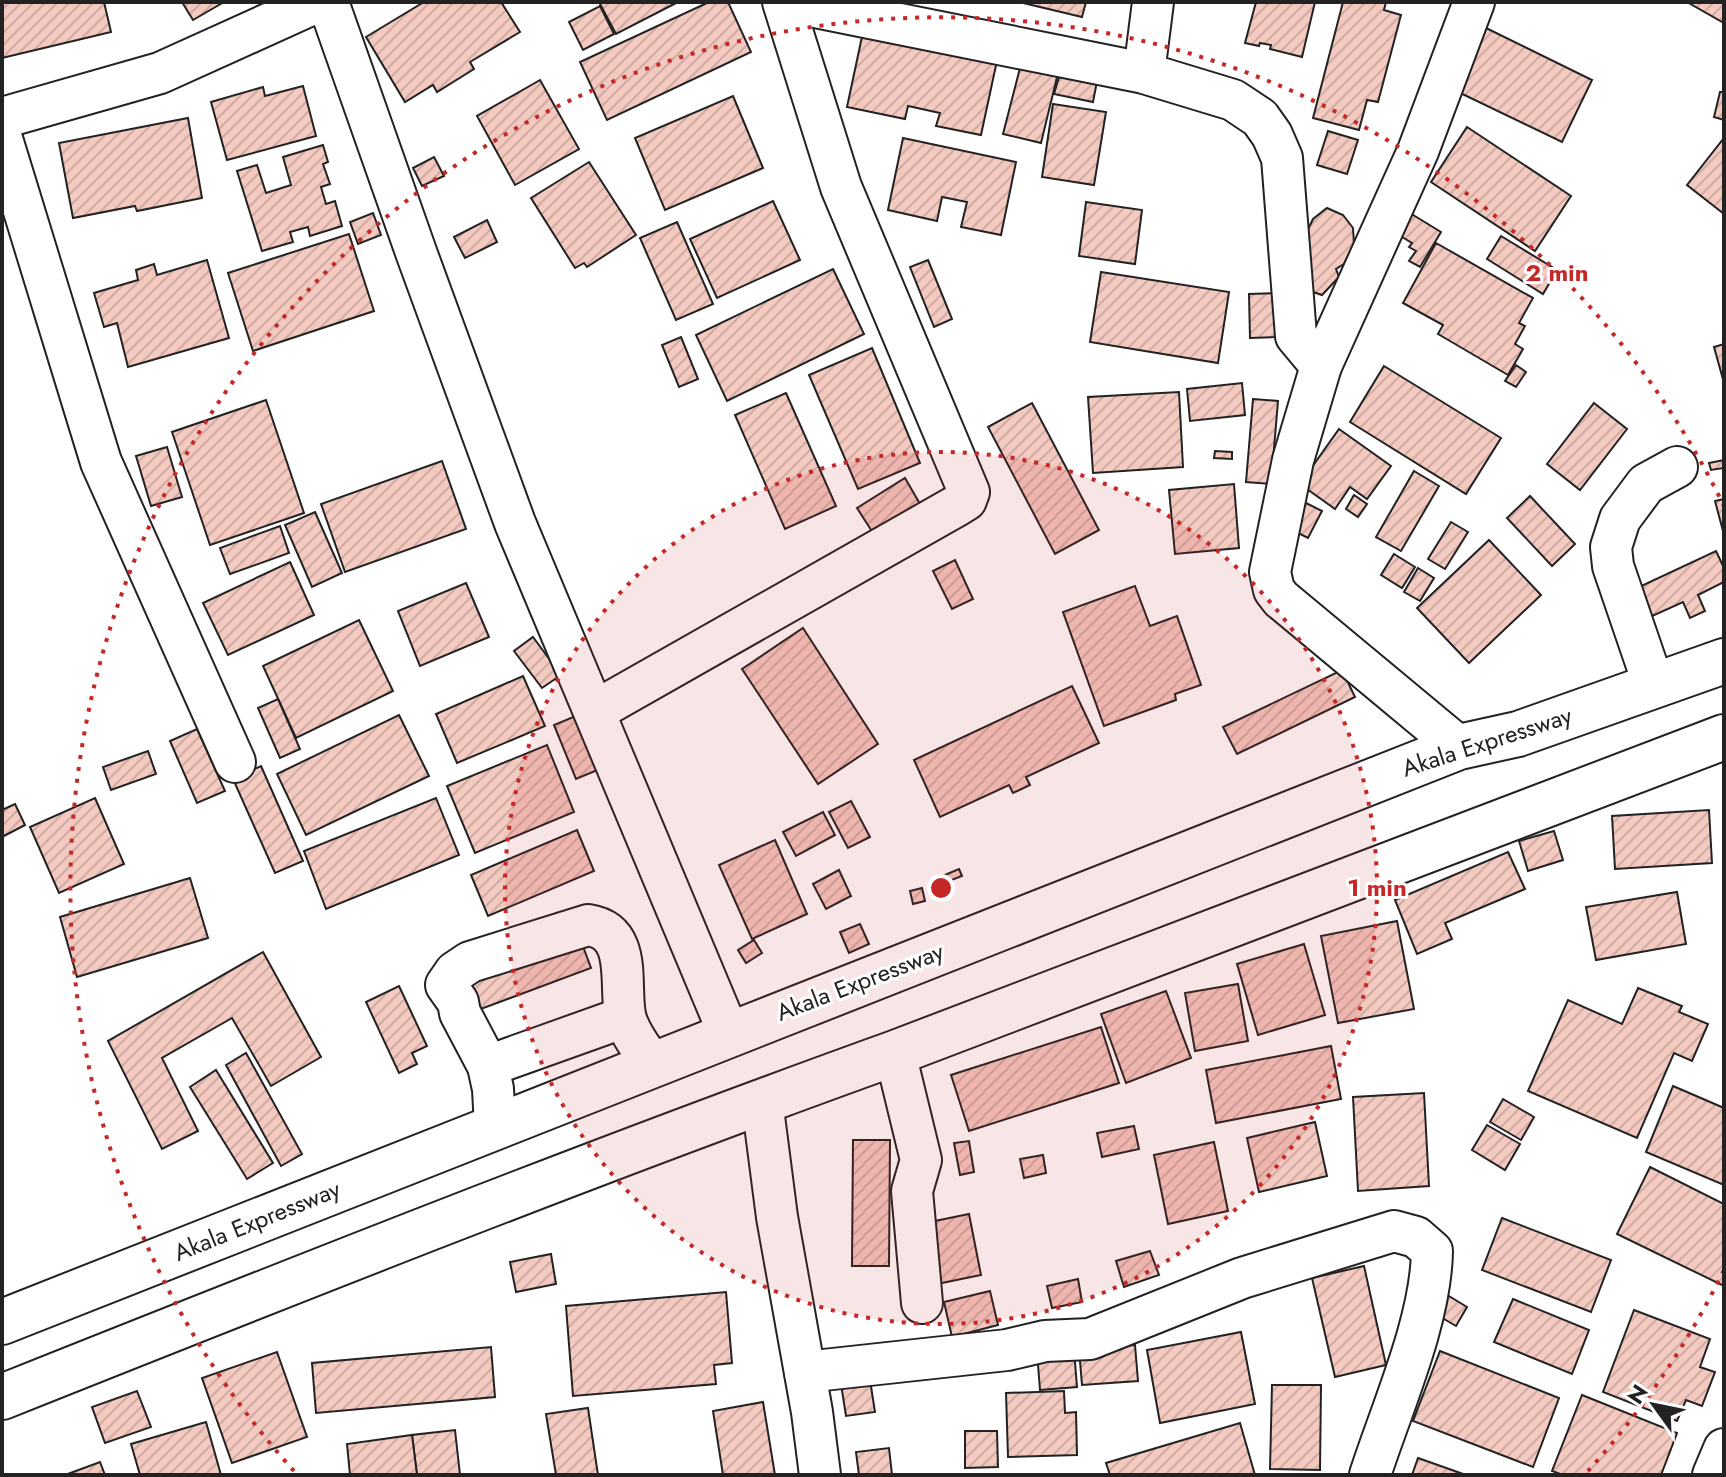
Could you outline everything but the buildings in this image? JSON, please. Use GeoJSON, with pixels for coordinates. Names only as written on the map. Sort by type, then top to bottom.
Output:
{"type":"FeatureCollection","features":[{"type":"Feature","properties":{"kind":"main road","name":"Akala Expressway"},"geometry":{"type":"LineString","coordinates":[[2,1322],[1459,747],[1518,734],[1724,661]]}},
{"type":"Feature","properties":{"kind":"main road"},"geometry":{"type":"LineString","coordinates":[[2,1397],[762,1101],[1724,737]]}},
{"type":"Feature","properties":{"kind":"street"},"geometry":{"type":"LineString","coordinates":[[2,118],[160,73],[317,2]]}},
{"type":"Feature","properties":{"kind":"street"},"geometry":{"type":"LineString","coordinates":[[328,2],[515,523],[729,1034]]}},
{"type":"Feature","properties":{"kind":"street"},"geometry":{"type":"LineString","coordinates":[[595,711],[958,505],[966,500],[969,492],[841,187],[783,2]]}},
{"type":"Feature","properties":{"kind":"street"},"geometry":{"type":"LineString","coordinates":[[790,2],[1144,73],[1233,100],[1260,118],[1282,158],[1296,336],[1321,366]]}},
{"type":"Feature","properties":{"kind":"street"},"geometry":{"type":"LineString","coordinates":[[1144,73],[1153,2]]}},
{"type":"Feature","properties":{"kind":"street"},"geometry":{"type":"LineString","coordinates":[[1459,747],[1274,590],[1270,572],[1293,460],[1321,366],[1418,151],[1474,2]]}},
{"type":"Feature","properties":{"kind":"street"},"geometry":{"type":"LineString","coordinates":[[2,139],[101,462],[235,762]]}},
{"type":"Feature","properties":{"kind":"street"},"geometry":{"type":"LineString","coordinates":[[1654,686],[1613,566],[1611,547],[1620,519],[1646,484],[1677,467]]}},
{"type":"Feature","properties":{"kind":"street"},"geometry":{"type":"LineString","coordinates":[[495,1127],[488,1066],[460,1013],[458,1002],[446,985],[455,972],[470,962],[588,925],[598,926],[617,943],[622,961],[625,1017],[634,1038],[652,1064]]}},
{"type":"Feature","properties":{"kind":"street"},"geometry":{"type":"LineString","coordinates":[[488,1066],[625,1017]]}},
{"type":"Feature","properties":{"kind":"street"},"geometry":{"type":"LineString","coordinates":[[895,1053],[921,1160],[912,1191],[922,1303]]}},
{"type":"Feature","properties":{"kind":"street"},"geometry":{"type":"LineString","coordinates":[[762,1101],[777,1217],[820,1475]]}},
{"type":"Feature","properties":{"kind":"street"},"geometry":{"type":"LineString","coordinates":[[805,1372],[1007,1350],[1045,1341],[1090,1339],[1242,1278],[1394,1231],[1416,1237],[1432,1251],[1432,1278],[1423,1315],[1370,1475]]}},
{"type":"Feature","properties":{"kind":"street"},"geometry":{"type":"LineString","coordinates":[[1713,1475],[1724,1449]]}}]}
